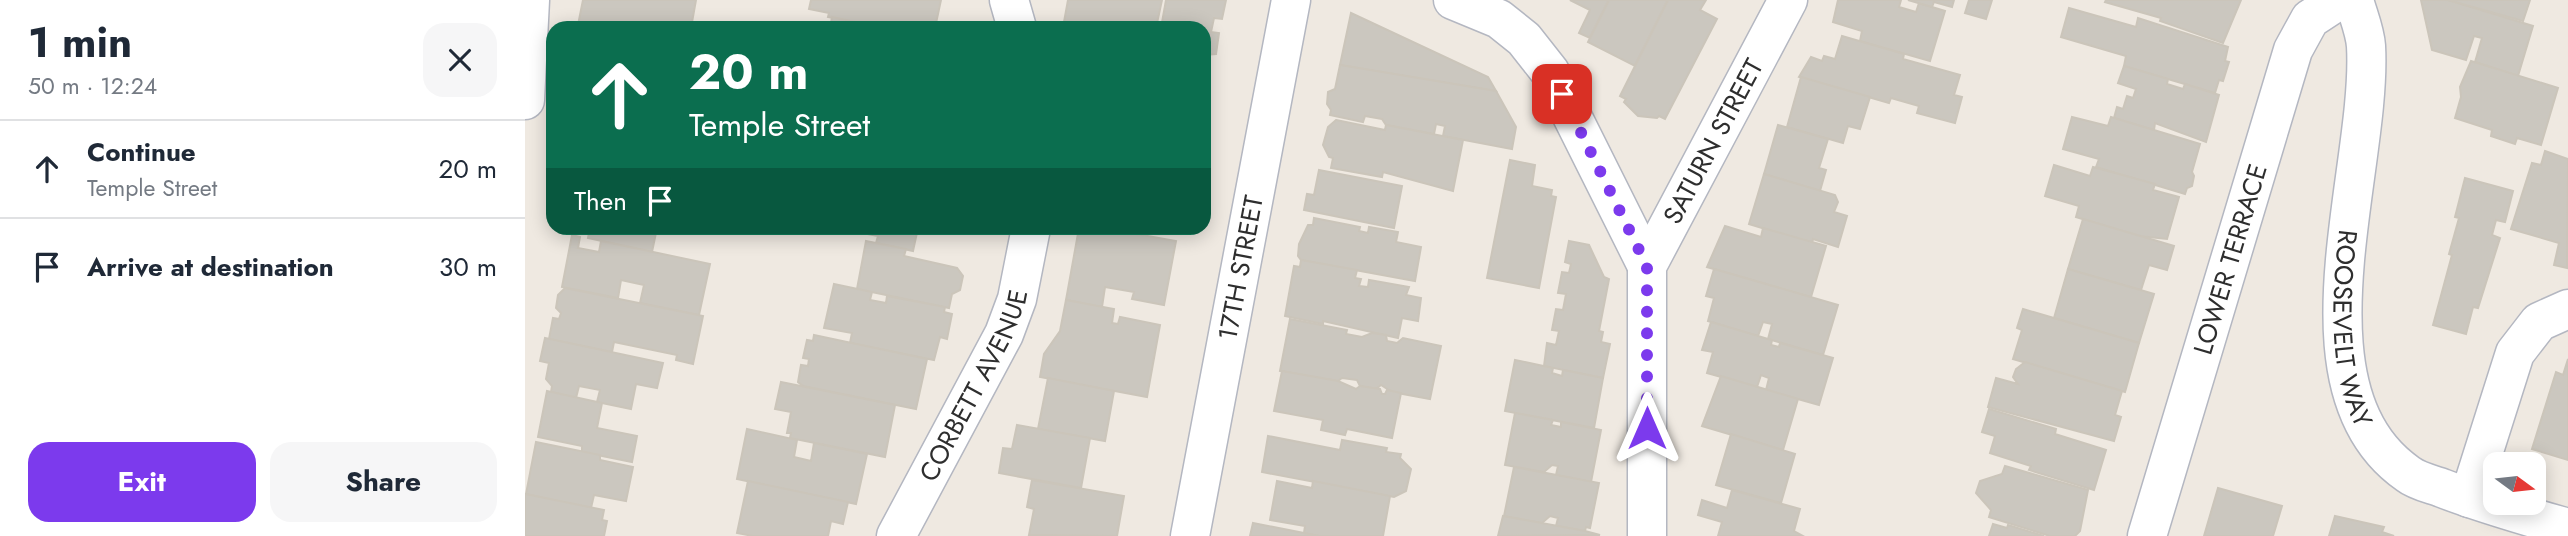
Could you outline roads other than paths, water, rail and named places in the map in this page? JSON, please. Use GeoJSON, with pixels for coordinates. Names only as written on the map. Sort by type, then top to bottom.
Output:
{"type":"FeatureCollection","features":[{"type":"Feature","properties":{"kind":"street"},"geometry":{"type":"LineString","coordinates":[[525,100],[530,0]]}},
{"type":"Feature","properties":{"kind":"street"},"geometry":{"type":"LineString","coordinates":[[1009,0],[1015,21]]}},
{"type":"Feature","properties":{"kind":"street","name":"17TH STREET"},"geometry":{"type":"LineString","coordinates":[[1190,536],[1291,0]]}},
{"type":"Feature","properties":{"kind":"street"},"geometry":{"type":"LineString","coordinates":[[1453,0],[1499,19],[1524,39],[1550,72],[1647,266]]}},
{"type":"Feature","properties":{"kind":"street","name":"SATURN STREET"},"geometry":{"type":"LineString","coordinates":[[1647,536],[1647,266],[1788,0]]}},
{"type":"Feature","properties":{"kind":"street","name":"LOWER TERRACE"},"geometry":{"type":"LineString","coordinates":[[2147,536],[2293,50],[2310,19],[2339,0]]}},
{"type":"Feature","properties":{"kind":"street","name":"ROOSEVELT WAY"},"geometry":{"type":"LineString","coordinates":[[2354,0],[2366,43],[2365,103],[2340,308],[2349,383],[2362,419],[2379,449],[2409,475],[2469,498],[2568,528]]}},
{"type":"Feature","properties":{"kind":"street","name":"CORBETT AVENUE"},"geometry":{"type":"LineString","coordinates":[[896,536],[1004,334],[1017,299],[1030,235]]}},
{"type":"Feature","properties":{"kind":"street"},"geometry":{"type":"LineString","coordinates":[[2469,498],[2515,353],[2539,322],[2568,309]]}}]}
